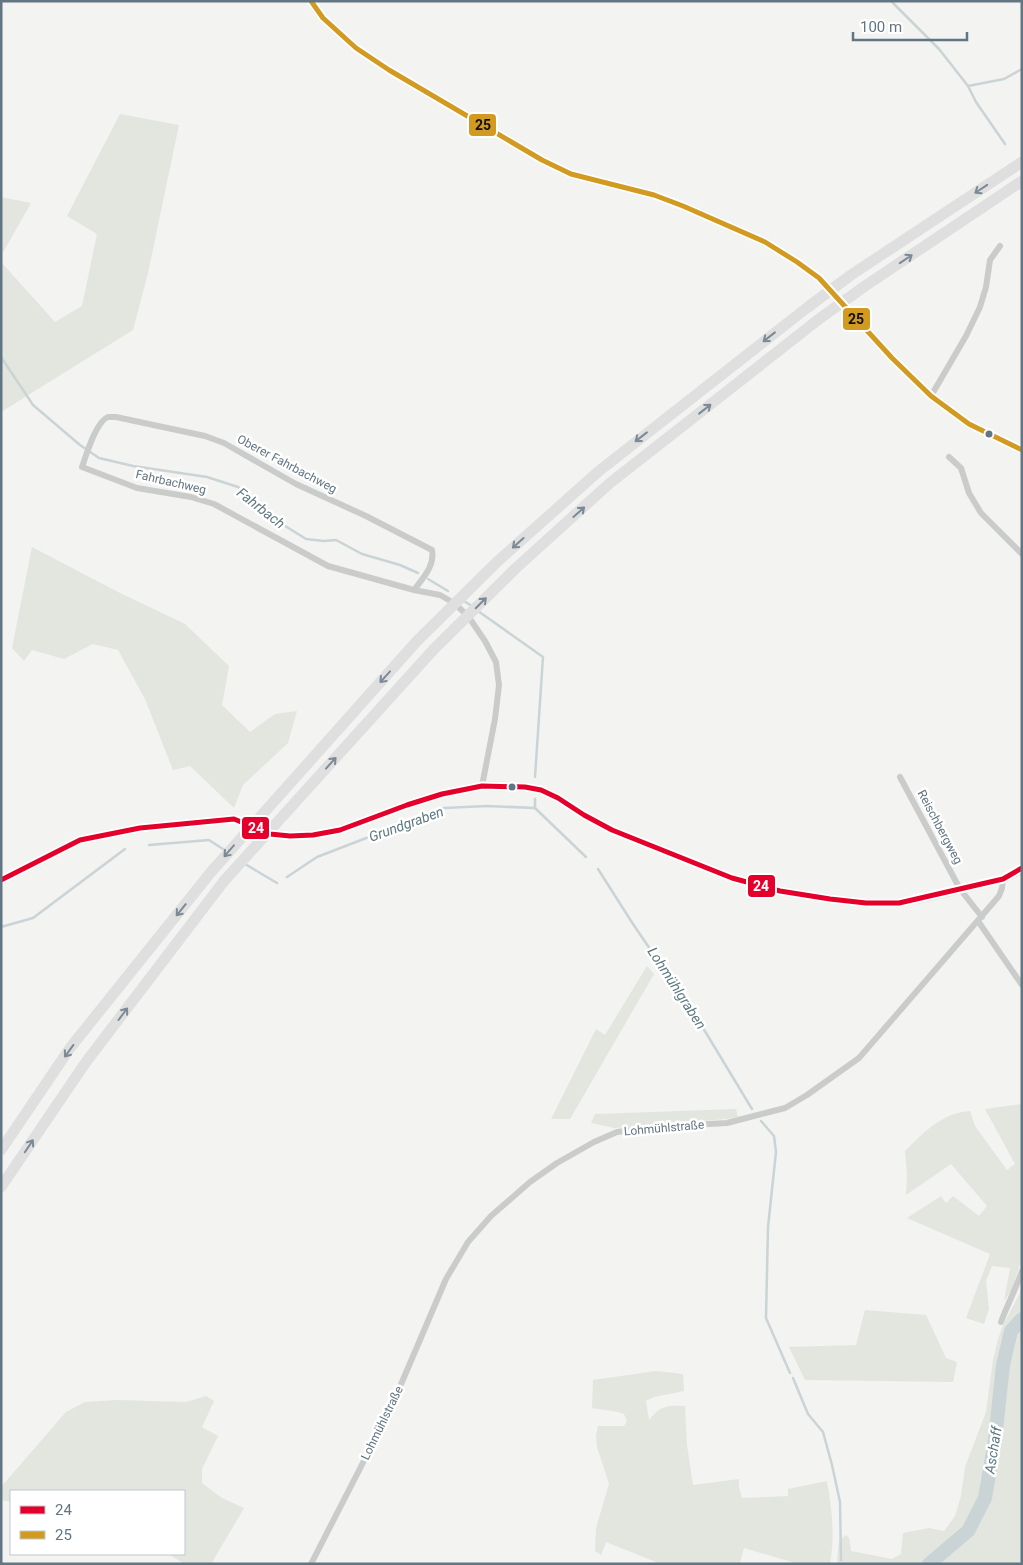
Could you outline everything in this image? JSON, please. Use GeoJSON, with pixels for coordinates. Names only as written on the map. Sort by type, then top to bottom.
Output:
{"type":"FeatureCollection","features":[{"type":"Feature","properties":{"kind":"highway"},"geometry":{"type":"LineString","coordinates":[[1,1150],[70,1048],[211,872],[417,641],[498,561],[599,471],[808,307],[851,275],[1022,162]]}},
{"type":"Feature","properties":{"kind":"highway"},"geometry":{"type":"LineString","coordinates":[[1,1187],[86,1062],[224,881],[434,649],[516,568],[610,484],[819,319],[1022,181]]}},
{"type":"Feature","properties":{"kind":"street"},"geometry":{"type":"LineString","coordinates":[[311,1],[322,18],[356,48],[542,160],[571,174],[654,195],[683,206],[765,242],[797,262],[819,278],[892,358],[931,396],[969,424],[1022,450]]}},
{"type":"Feature","properties":{"kind":"street"},"geometry":{"type":"LineString","coordinates":[[931,396],[966,336],[980,307],[986,287],[990,260],[1000,246]]}},
{"type":"Feature","properties":{"kind":"street","name":"Fahrbachweg"},"geometry":{"type":"LineString","coordinates":[[107,417],[100,424],[82,467],[137,488],[209,502],[328,566],[414,590],[440,595],[468,616],[485,641],[496,662],[499,685],[482,786]]}},
{"type":"Feature","properties":{"kind":"street","name":"Oberer Fahrbachweg"},"geometry":{"type":"LineString","coordinates":[[107,417],[116,417],[205,436],[224,443],[296,484],[366,516],[432,550],[431,565],[414,590]]}},
{"type":"Feature","properties":{"kind":"street"},"geometry":{"type":"LineString","coordinates":[[948,457],[961,468],[969,493],[981,513],[1022,554]]}},
{"type":"Feature","properties":{"kind":"street","name":"Reischbergweg"},"geometry":{"type":"LineString","coordinates":[[900,777],[960,889],[1022,985]]}},
{"type":"Feature","properties":{"kind":"street"},"geometry":{"type":"LineString","coordinates":[[1,880],[80,840],[140,828],[234,819],[270,834],[290,836],[313,835],[340,830],[442,794],[482,786],[526,787],[541,790],[612,830],[732,878],[780,891],[866,903],[899,903],[1003,878],[1022,868]]}},
{"type":"Feature","properties":{"kind":"street","name":"Lohmühlstraße"},"geometry":{"type":"LineString","coordinates":[[311,1564],[390,1410],[446,1279],[468,1242],[504,1204],[557,1162],[617,1132],[656,1127],[727,1123],[785,1108],[807,1095],[859,1058],[999,896],[1003,878]]}},
{"type":"Feature","properties":{"kind":"street"},"geometry":{"type":"LineString","coordinates":[[1000,1322],[1022,1271]]}},
{"type":"Feature","properties":{"kind":"shaded area"},"geometry":{"type":"Polygon","coordinates":[[[120,114],[179,125],[148,273],[133,330],[1,412],[1,262],[55,322],[82,306],[97,234],[67,216],[120,114]]]}},
{"type":"Feature","properties":{"kind":"shaded area"},"geometry":{"type":"Polygon","coordinates":[[[1,197],[31,203],[1,256],[1,197]]]}},
{"type":"Feature","properties":{"kind":"shaded area"},"geometry":{"type":"Polygon","coordinates":[[[32,547],[118,592],[185,624],[229,666],[222,705],[250,732],[275,714],[297,711],[288,743],[243,785],[234,808],[190,766],[173,770],[145,699],[118,650],[93,644],[64,659],[32,650],[24,661],[12,648],[32,547]]]}},
{"type":"Feature","properties":{"kind":"shaded area"},"geometry":{"type":"Polygon","coordinates":[[[647,966],[654,974],[570,1119],[551,1119],[596,1029],[605,1035],[647,966]]]}},
{"type":"Feature","properties":{"kind":"shaded area"},"geometry":{"type":"Polygon","coordinates":[[[1022,1104],[1022,1258],[1012,1290],[1004,1301],[1010,1268],[992,1266],[986,1281],[989,1309],[984,1324],[966,1318],[990,1254],[907,1218],[941,1196],[946,1203],[953,1196],[979,1216],[987,1206],[951,1164],[906,1195],[905,1151],[942,1120],[951,1115],[970,1111],[975,1126],[1007,1170],[1015,1164],[985,1109],[1022,1104]]]}},
{"type":"Feature","properties":{"kind":"shaded area"},"geometry":{"type":"Polygon","coordinates":[[[736,1109],[738,1117],[727,1119],[614,1128],[591,1123],[595,1114],[736,1109]]]}},
{"type":"Feature","properties":{"kind":"shaded area"},"geometry":{"type":"Polygon","coordinates":[[[1022,1289],[1022,1564],[838,1564],[839,1541],[846,1535],[849,1538],[851,1551],[892,1559],[901,1554],[903,1533],[929,1528],[944,1531],[955,1516],[961,1496],[965,1467],[986,1412],[997,1343],[1002,1327],[1022,1289]]]}},
{"type":"Feature","properties":{"kind":"shaded area"},"geometry":{"type":"Polygon","coordinates":[[[865,1310],[926,1315],[946,1358],[957,1362],[953,1382],[805,1380],[789,1347],[856,1345],[865,1310]]]}},
{"type":"Feature","properties":{"kind":"shaded area"},"geometry":{"type":"Polygon","coordinates":[[[656,1371],[683,1374],[684,1391],[654,1397],[646,1401],[649,1420],[657,1411],[665,1407],[685,1406],[687,1445],[693,1485],[739,1479],[742,1498],[788,1496],[788,1489],[827,1481],[832,1522],[830,1564],[798,1564],[744,1548],[740,1562],[744,1564],[661,1564],[606,1542],[601,1555],[595,1551],[596,1528],[609,1484],[597,1447],[596,1436],[598,1426],[624,1426],[627,1421],[624,1414],[592,1408],[593,1380],[656,1371]]]}},
{"type":"Feature","properties":{"kind":"shaded area"},"geometry":{"type":"Polygon","coordinates":[[[206,1396],[214,1401],[202,1427],[218,1436],[202,1469],[202,1483],[222,1498],[244,1508],[211,1564],[184,1564],[170,1555],[185,1555],[185,1490],[10,1490],[10,1502],[1,1500],[1,1487],[66,1412],[85,1402],[117,1400],[186,1402],[206,1396]]]}},
{"type":"Feature","properties":{"kind":"waterway"},"geometry":{"type":"LineString","coordinates":[[891,1],[939,49],[968,86],[976,102],[1005,144]]}},
{"type":"Feature","properties":{"kind":"waterway"},"geometry":{"type":"LineString","coordinates":[[968,86],[1004,79],[1022,69]]}},
{"type":"Feature","properties":{"kind":"waterway","name":"Fahrbach"},"geometry":{"type":"LineString","coordinates":[[1,357],[33,405],[80,445],[99,458],[133,466],[207,477],[238,487],[282,524],[306,539],[336,540],[362,554],[400,565],[418,573]]}},
{"type":"Feature","properties":{"kind":"waterway","name":"Fahrbach"},"geometry":{"type":"LineString","coordinates":[[428,579],[448,591]]}},
{"type":"Feature","properties":{"kind":"waterway","name":"Fahrbach"},"geometry":{"type":"LineString","coordinates":[[462,600],[472,606]]}},
{"type":"Feature","properties":{"kind":"waterway","name":"Fahrbach"},"geometry":{"type":"LineString","coordinates":[[478,611],[543,657],[535,777]]}},
{"type":"Feature","properties":{"kind":"waterway","name":"Fahrbach"},"geometry":{"type":"LineString","coordinates":[[535,799],[535,808]]}},
{"type":"Feature","properties":{"kind":"waterway","name":"Grundgraben"},"geometry":{"type":"LineString","coordinates":[[287,877],[317,857],[444,808],[487,806],[535,808]]}},
{"type":"Feature","properties":{"kind":"waterway","name":"Lohmühlgraben"},"geometry":{"type":"LineString","coordinates":[[535,808],[586,857]]}},
{"type":"Feature","properties":{"kind":"waterway","name":"Grundgraben"},"geometry":{"type":"LineString","coordinates":[[149,845],[209,840],[226,851]]}},
{"type":"Feature","properties":{"kind":"waterway","name":"Grundgraben"},"geometry":{"type":"LineString","coordinates":[[1,927],[33,918],[125,849]]}},
{"type":"Feature","properties":{"kind":"waterway","name":"Grundgraben"},"geometry":{"type":"LineString","coordinates":[[245,864],[277,883]]}},
{"type":"Feature","properties":{"kind":"waterway","name":"Lohmühlgraben"},"geometry":{"type":"LineString","coordinates":[[598,869],[697,1018],[752,1109]]}},
{"type":"Feature","properties":{"kind":"waterway","name":"Lohmühlgraben"},"geometry":{"type":"LineString","coordinates":[[761,1121],[774,1136],[776,1152],[768,1227],[766,1318],[790,1373]]}},
{"type":"Feature","properties":{"kind":"waterway","name":"Aschaff"},"geometry":{"type":"LineString","coordinates":[[929,1564],[968,1531],[985,1498],[995,1440],[1003,1365],[1011,1331],[1022,1319]]}},
{"type":"Feature","properties":{"kind":"waterway","name":"Lohmühlgraben"},"geometry":{"type":"LineString","coordinates":[[793,1378],[808,1414],[823,1432],[832,1465],[840,1502],[841,1560]]}},
{"type":"Feature","properties":{"kind":"transit line","name":"25"},"geometry":{"type":"LineString","coordinates":[[311,1],[323,18],[356,48],[389,70],[542,160],[571,174],[654,195],[683,206],[765,242],[797,262],[819,278],[892,358],[931,396],[969,424],[1022,450]]}},
{"type":"Feature","properties":{"kind":"transit line","name":"24"},"geometry":{"type":"LineString","coordinates":[[1,880],[80,840],[140,828],[234,819],[270,834],[290,836],[313,835],[340,830],[442,794],[482,786],[525,787],[541,790],[612,830],[732,878],[780,891],[830,899],[866,903],[899,903],[1003,879],[1022,868]]}}]}
